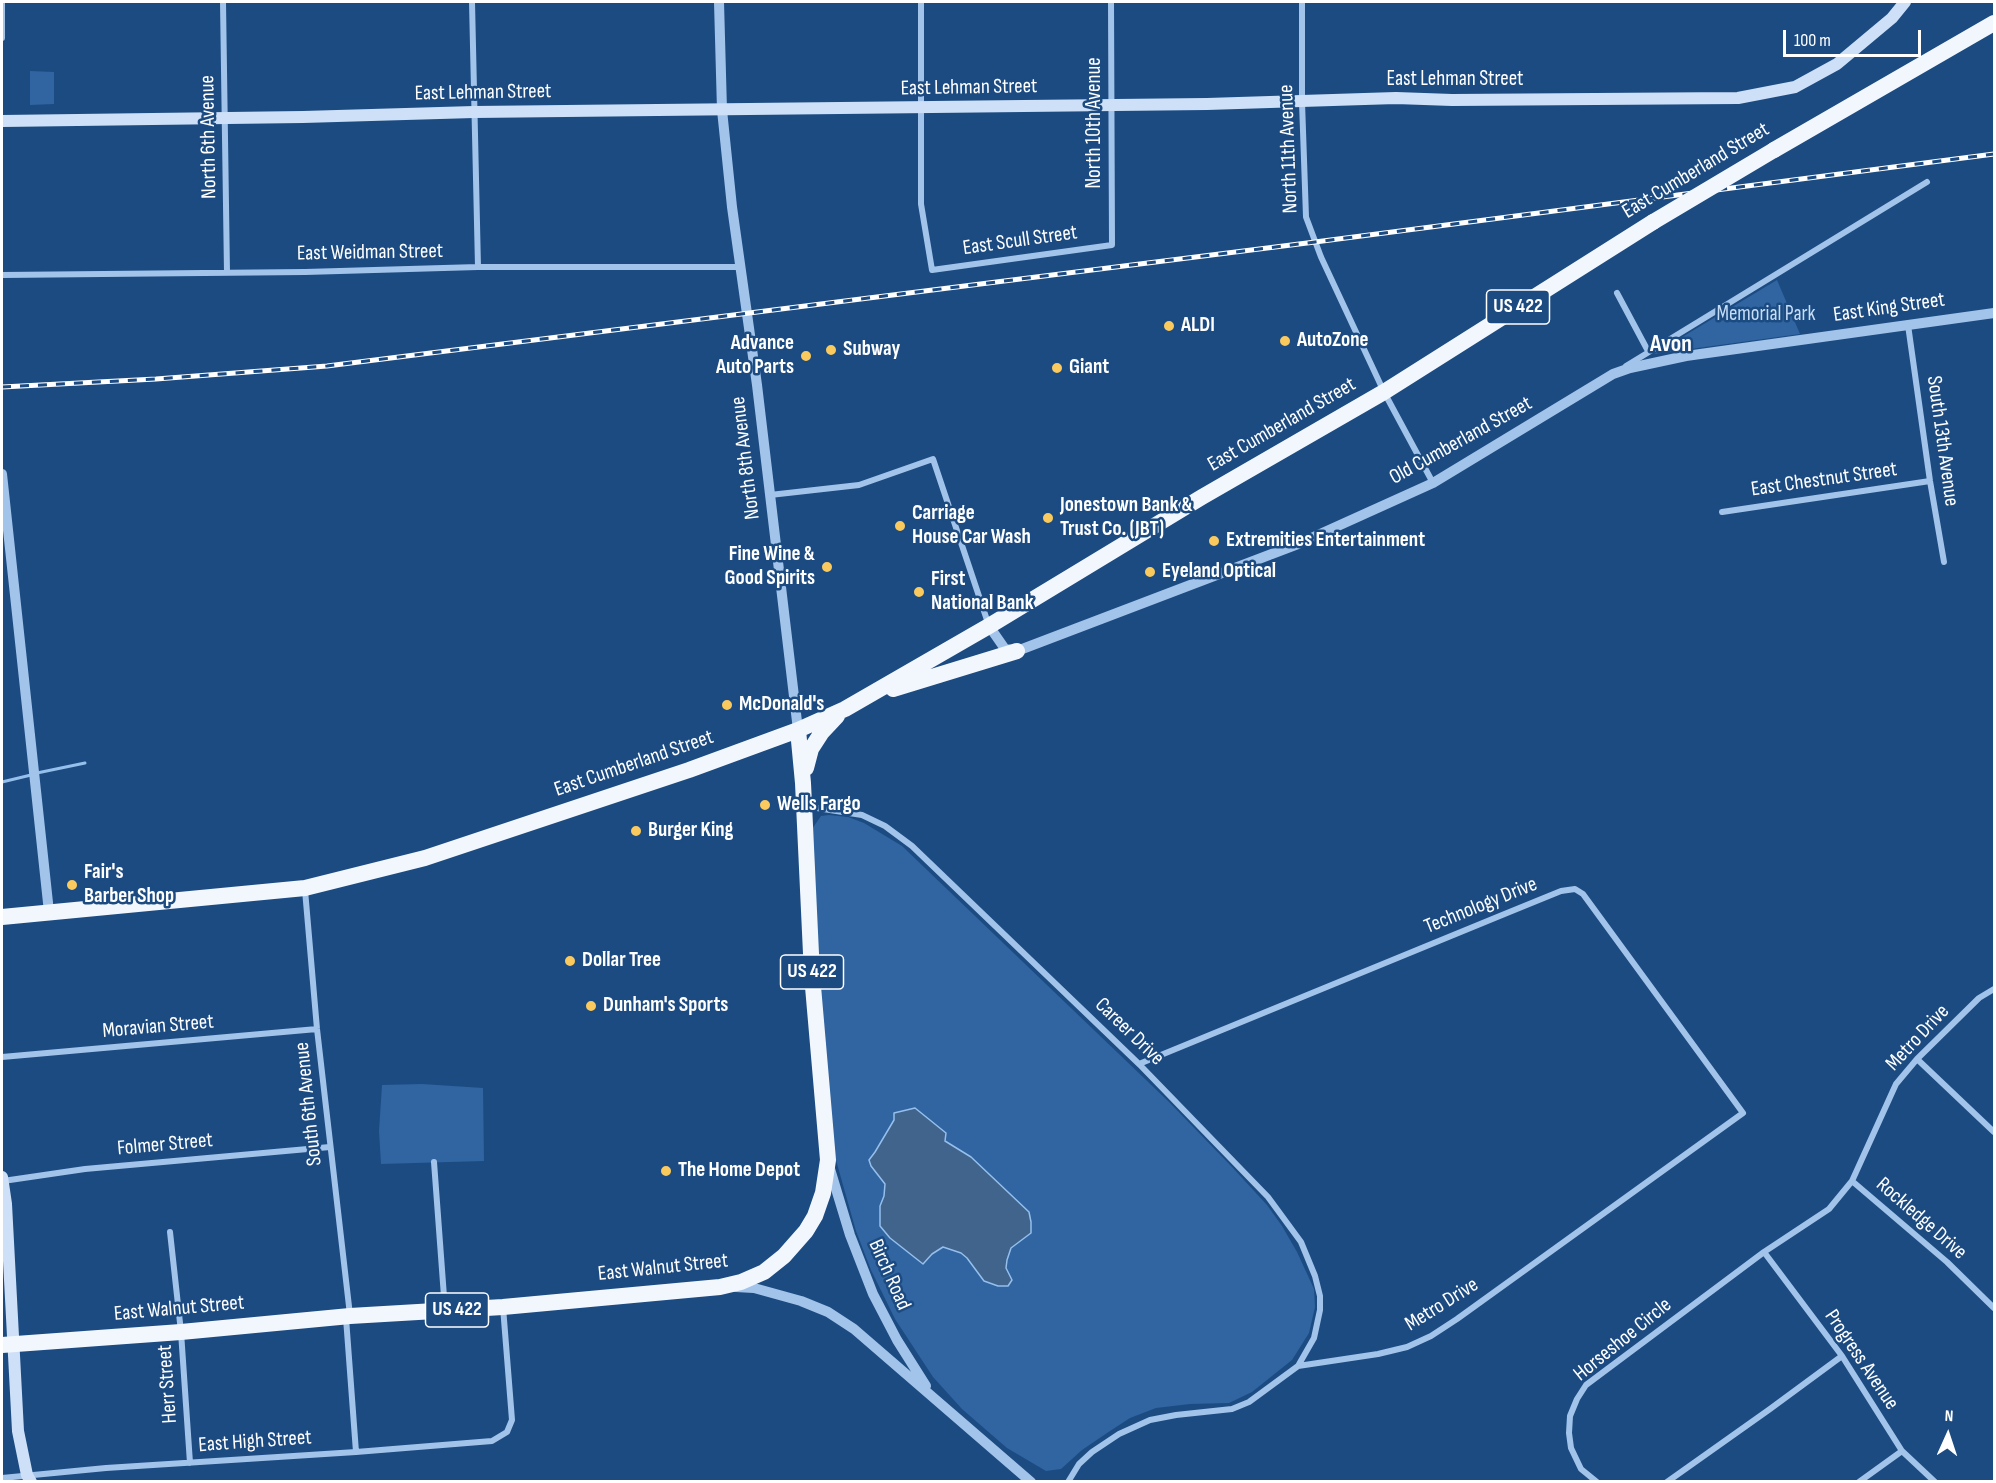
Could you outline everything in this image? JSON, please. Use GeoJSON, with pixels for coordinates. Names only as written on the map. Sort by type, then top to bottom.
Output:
{"type":"FeatureCollection","features":[{"type":"Feature","properties":{"kind":"highway","name":"East Cumberland Street"},"geometry":{"type":"LineString","coordinates":[[2,917],[305,888],[424,858],[533,822],[798,730],[845,709],[1383,392],[1653,222],[1995,23]]}},
{"type":"Feature","properties":{"kind":"highway"},"geometry":{"type":"LineString","coordinates":[[864,698],[1017,651]]}},
{"type":"Feature","properties":{"kind":"highway","name":"US 422"},"geometry":{"type":"LineString","coordinates":[[803,783],[811,749],[822,732],[845,709]]}},
{"type":"Feature","properties":{"kind":"highway","name":"East Walnut Street"},"geometry":{"type":"LineString","coordinates":[[7,1345],[720,1287],[741,1282],[764,1272],[796,1243],[815,1216],[823,1193],[828,1160],[812,975],[803,783],[798,730]]}},
{"type":"Feature","properties":{"kind":"highway"},"geometry":{"type":"LineString","coordinates":[[2,924],[40,919],[49,912]]}},
{"type":"Feature","properties":{"kind":"main road","name":"East Lehman Street"},"geometry":{"type":"LineString","coordinates":[[2,121],[474,112],[921,109],[1302,102],[1396,98],[1452,100],[1738,98],[1795,87],[1837,64],[1892,18],[1905,2]]}},
{"type":"Feature","properties":{"kind":"main road"},"geometry":{"type":"LineString","coordinates":[[2,1179],[6,1204],[7,1345],[18,1431],[29,1478]]}},
{"type":"Feature","properties":{"kind":"street"},"geometry":{"type":"LineString","coordinates":[[2,2],[2,38]]}},
{"type":"Feature","properties":{"kind":"street","name":"North 6th Avenue"},"geometry":{"type":"LineString","coordinates":[[223,2],[227,273]]}},
{"type":"Feature","properties":{"kind":"street"},"geometry":{"type":"LineString","coordinates":[[472,2],[478,267]]}},
{"type":"Feature","properties":{"kind":"street","name":"North 8th Avenue"},"geometry":{"type":"LineString","coordinates":[[718,2],[722,110],[798,730]]}},
{"type":"Feature","properties":{"kind":"street"},"geometry":{"type":"LineString","coordinates":[[921,2],[921,109]]}},
{"type":"Feature","properties":{"kind":"street","name":"North 10th Avenue"},"geometry":{"type":"LineString","coordinates":[[1111,2],[1112,245]]}},
{"type":"Feature","properties":{"kind":"street","name":"North 11th Avenue"},"geometry":{"type":"LineString","coordinates":[[1302,2],[1302,102],[1306,217],[1321,257],[1383,392],[1432,483]]}},
{"type":"Feature","properties":{"kind":"street","name":"East Scull Street"},"geometry":{"type":"LineString","coordinates":[[921,109],[921,204],[932,270],[1112,245]]}},
{"type":"Feature","properties":{"kind":"street","name":"Old Cumberland Street"},"geometry":{"type":"LineString","coordinates":[[1017,651],[1298,544],[1432,483],[1927,182]]}},
{"type":"Feature","properties":{"kind":"street","name":"East Weidman Street"},"geometry":{"type":"LineString","coordinates":[[2,275],[478,267],[740,267]]}},
{"type":"Feature","properties":{"kind":"street"},"geometry":{"type":"LineString","coordinates":[[1617,293],[1648,351]]}},
{"type":"Feature","properties":{"kind":"street","name":"East King Street"},"geometry":{"type":"LineString","coordinates":[[1613,374],[1686,356],[1995,313]]}},
{"type":"Feature","properties":{"kind":"street","name":"South 13th Avenue"},"geometry":{"type":"LineString","coordinates":[[1908,325],[1944,562]]}},
{"type":"Feature","properties":{"kind":"street"},"geometry":{"type":"LineString","coordinates":[[770,495],[859,485],[933,459],[989,626],[1005,649],[1017,651]]}},
{"type":"Feature","properties":{"kind":"street"},"geometry":{"type":"LineString","coordinates":[[2,474],[49,912]]}},
{"type":"Feature","properties":{"kind":"street","name":"East Chestnut Street"},"geometry":{"type":"LineString","coordinates":[[1722,512],[1930,481]]}},
{"type":"Feature","properties":{"kind":"street","name":"Career Drive"},"geometry":{"type":"LineString","coordinates":[[803,806],[862,815],[885,826],[912,846],[1139,1064],[1269,1197],[1301,1242],[1315,1276],[1320,1296],[1320,1310],[1311,1348],[1298,1366]]}},
{"type":"Feature","properties":{"kind":"street","name":"South 6th Avenue"},"geometry":{"type":"LineString","coordinates":[[305,888],[317,1029],[348,1316],[356,1452]]}},
{"type":"Feature","properties":{"kind":"street","name":"Technology Drive"},"geometry":{"type":"LineString","coordinates":[[1139,1064],[1561,891],[1575,888],[1583,894],[1743,1113]]}},
{"type":"Feature","properties":{"kind":"street","name":"Metro Drive"},"geometry":{"type":"LineString","coordinates":[[1764,1252],[1829,1209],[1852,1181],[1896,1084],[1917,1059],[1979,998],[1995,989]]}},
{"type":"Feature","properties":{"kind":"street","name":"Moravian Street"},"geometry":{"type":"LineString","coordinates":[[2,1057],[317,1029]]}},
{"type":"Feature","properties":{"kind":"street"},"geometry":{"type":"LineString","coordinates":[[1917,1059],[1995,1132]]}},
{"type":"Feature","properties":{"kind":"street","name":"Metro Drive"},"geometry":{"type":"LineString","coordinates":[[1068,1482],[1079,1464],[1092,1452],[1119,1434],[1150,1420],[1232,1409],[1250,1402],[1298,1366],[1378,1354],[1407,1347],[1431,1336],[1743,1113]]}},
{"type":"Feature","properties":{"kind":"street","name":"Folmer Street"},"geometry":{"type":"LineString","coordinates":[[2,1179],[85,1169],[330,1147]]}},
{"type":"Feature","properties":{"kind":"street","name":"Birch Road"},"geometry":{"type":"LineString","coordinates":[[828,1160],[850,1235],[873,1294],[897,1340],[933,1397]]}},
{"type":"Feature","properties":{"kind":"street"},"geometry":{"type":"LineString","coordinates":[[434,1162],[446,1311]]}},
{"type":"Feature","properties":{"kind":"street","name":"Rockledge Drive"},"geometry":{"type":"LineString","coordinates":[[1852,1181],[1947,1262],[1995,1308]]}},
{"type":"Feature","properties":{"kind":"street","name":"Herr Street"},"geometry":{"type":"LineString","coordinates":[[170,1232],[181,1332],[190,1463]]}},
{"type":"Feature","properties":{"kind":"street","name":"Progress Avenue"},"geometry":{"type":"LineString","coordinates":[[1764,1252],[1842,1356],[1902,1451],[1935,1482]]}},
{"type":"Feature","properties":{"kind":"street","name":"Horseshoe Circle"},"geometry":{"type":"LineString","coordinates":[[1597,1482],[1581,1469],[1571,1448],[1569,1433],[1570,1416],[1586,1385],[1764,1252]]}},
{"type":"Feature","properties":{"kind":"street","name":"Birch Road"},"geometry":{"type":"LineString","coordinates":[[720,1287],[754,1288],[801,1301],[828,1312],[854,1329],[1031,1482]]}},
{"type":"Feature","properties":{"kind":"street","name":"East High Street"},"geometry":{"type":"LineString","coordinates":[[2,1478],[29,1478],[190,1463],[492,1441],[507,1432],[512,1420],[503,1306]]}},
{"type":"Feature","properties":{"kind":"street"},"geometry":{"type":"LineString","coordinates":[[1667,1482],[1842,1356]]}},
{"type":"Feature","properties":{"kind":"street"},"geometry":{"type":"LineString","coordinates":[[1859,1482],[1902,1451]]}},
{"type":"Feature","properties":{"kind":"green space"},"geometry":{"type":"Polygon","coordinates":[[[30,71],[54,72],[54,104],[30,105],[30,71]]]}},
{"type":"Feature","properties":{"kind":"green space","name":"Memorial Park"},"geometry":{"type":"Polygon","coordinates":[[[1777,280],[1800,334],[1654,354],[1777,280]]]}},
{"type":"Feature","properties":{"kind":"green space"},"geometry":{"type":"Polygon","coordinates":[[[821,816],[848,817],[864,823],[902,846],[1169,1102],[1267,1205],[1297,1252],[1314,1289],[1315,1307],[1309,1333],[1292,1360],[1252,1392],[1229,1403],[1156,1408],[1130,1418],[1082,1450],[1061,1469],[1046,1471],[1007,1448],[962,1409],[933,1377],[895,1319],[871,1270],[856,1231],[834,1153],[812,887],[812,829],[821,816]]]}},
{"type":"Feature","properties":{"kind":"green space"},"geometry":{"type":"Polygon","coordinates":[[[422,1084],[483,1088],[484,1161],[381,1164],[379,1131],[382,1085],[422,1084]]]}},
{"type":"Feature","properties":{"kind":"shaded area"},"geometry":{"type":"Polygon","coordinates":[[[915,1108],[946,1133],[945,1141],[971,1157],[1029,1212],[1031,1233],[1011,1248],[1007,1260],[1006,1268],[1012,1280],[1008,1286],[998,1286],[984,1281],[961,1253],[943,1247],[923,1264],[890,1238],[880,1226],[880,1206],[885,1184],[869,1160],[894,1120],[894,1113],[915,1108]]]}},
{"type":"Feature","properties":{"kind":"waterway"},"geometry":{"type":"LineString","coordinates":[[37,773],[85,763]]}},
{"type":"Feature","properties":{"kind":"waterway"},"geometry":{"type":"LineString","coordinates":[[2,782],[31,775]]}},
{"type":"Feature","properties":{"kind":"railway"},"geometry":{"type":"LineString","coordinates":[[2,387],[156,379],[327,366],[1994,154]]}},
{"type":"Feature","properties":{"kind":"place","name":"ALDI"},"geometry":{"type":"Point","coordinates":[1169,326]}},
{"type":"Feature","properties":{"kind":"place","name":"AutoZone"},"geometry":{"type":"Point","coordinates":[1285,341]}},
{"type":"Feature","properties":{"kind":"place","name":"Subway"},"geometry":{"type":"Point","coordinates":[831,350]}},
{"type":"Feature","properties":{"kind":"place","name":"Advance Auto Parts"},"geometry":{"type":"Point","coordinates":[806,356]}},
{"type":"Feature","properties":{"kind":"place","name":"Giant"},"geometry":{"type":"Point","coordinates":[1057,368]}},
{"type":"Feature","properties":{"kind":"place","name":"Jonestown Bank & Trust Co. (JBT)"},"geometry":{"type":"Point","coordinates":[1048,518]}},
{"type":"Feature","properties":{"kind":"place","name":"Carriage House Car Wash"},"geometry":{"type":"Point","coordinates":[900,526]}},
{"type":"Feature","properties":{"kind":"place","name":"Extremities Entertainment"},"geometry":{"type":"Point","coordinates":[1214,541]}},
{"type":"Feature","properties":{"kind":"place","name":"Fine Wine & Good Spirits"},"geometry":{"type":"Point","coordinates":[827,567]}},
{"type":"Feature","properties":{"kind":"place","name":"Eyeland Optical"},"geometry":{"type":"Point","coordinates":[1150,572]}},
{"type":"Feature","properties":{"kind":"place","name":"First National Bank"},"geometry":{"type":"Point","coordinates":[919,592]}},
{"type":"Feature","properties":{"kind":"place","name":"McDonald's"},"geometry":{"type":"Point","coordinates":[727,705]}},
{"type":"Feature","properties":{"kind":"place","name":"Wells Fargo"},"geometry":{"type":"Point","coordinates":[765,805]}},
{"type":"Feature","properties":{"kind":"place","name":"Burger King"},"geometry":{"type":"Point","coordinates":[636,831]}},
{"type":"Feature","properties":{"kind":"place","name":"Fair's Barber Shop"},"geometry":{"type":"Point","coordinates":[72,885]}},
{"type":"Feature","properties":{"kind":"place","name":"Dollar Tree"},"geometry":{"type":"Point","coordinates":[570,961]}},
{"type":"Feature","properties":{"kind":"place","name":"Dunham's Sports"},"geometry":{"type":"Point","coordinates":[591,1006]}},
{"type":"Feature","properties":{"kind":"place","name":"The Home Depot"},"geometry":{"type":"Point","coordinates":[666,1171]}},
{"type":"Feature","properties":{"kind":"district","name":"Avon"},"geometry":{"type":"Point","coordinates":[1671,345]}}]}
